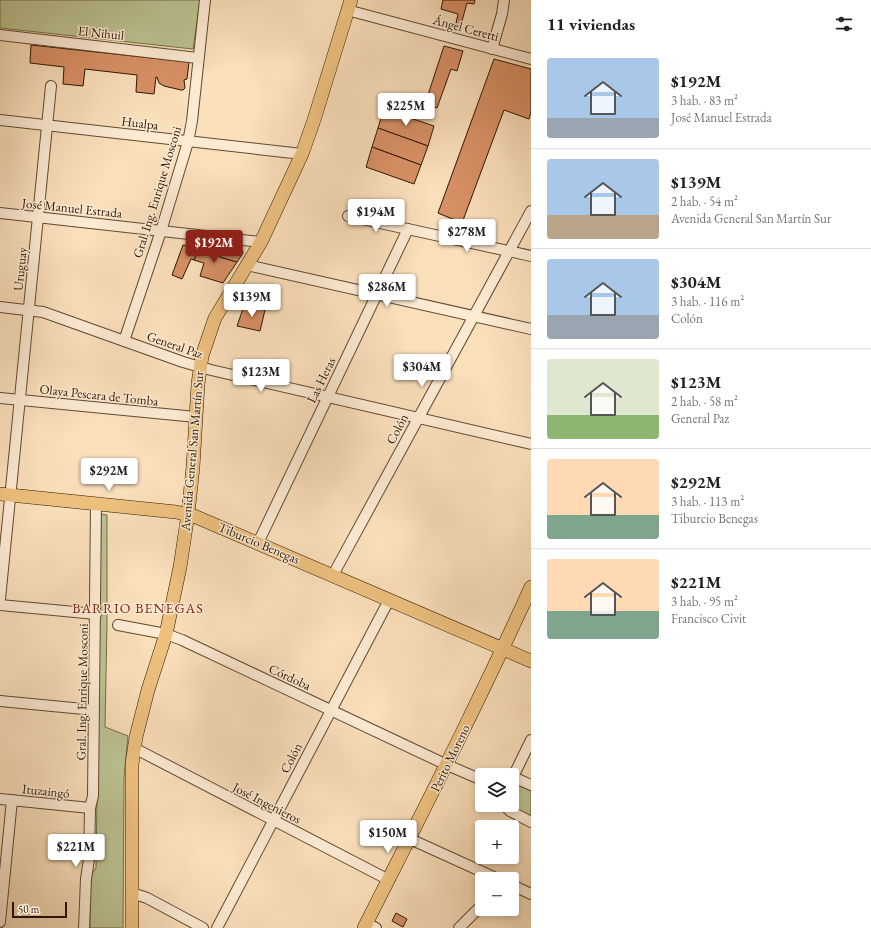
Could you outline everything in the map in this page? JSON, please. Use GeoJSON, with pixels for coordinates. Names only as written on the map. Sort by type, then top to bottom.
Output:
{"type":"FeatureCollection","features":[{"type":"Feature","properties":{"kind":"main road","name":"Avenida General San Martín Sur"},"geometry":{"type":"LineString","coordinates":[[132,928],[132,764],[134,748],[148,690],[166,634],[180,566],[193,468],[199,367],[215,318],[261,242],[302,154],[317,112],[349,5]]}},
{"type":"Feature","properties":{"kind":"main road","name":"Tiburcio Benegas"},"geometry":{"type":"LineString","coordinates":[[5,494],[188,514],[210,522],[531,661]]}},
{"type":"Feature","properties":{"kind":"main road","name":"Perito Moreno"},"geometry":{"type":"LineString","coordinates":[[369,926],[389,880],[447,765],[531,587]]}},
{"type":"Feature","properties":{"kind":"street","name":"Gral. Ing. Enrique Mosconi"},"geometry":{"type":"LineString","coordinates":[[124,341],[161,231],[188,142],[192,121],[205,0]]}},
{"type":"Feature","properties":{"kind":"street"},"geometry":{"type":"LineString","coordinates":[[492,49],[502,14],[504,0]]}},
{"type":"Feature","properties":{"kind":"street","name":"Ángel Ceretti"},"geometry":{"type":"LineString","coordinates":[[349,5],[492,49],[531,59]]}},
{"type":"Feature","properties":{"kind":"street","name":"El Nihuil"},"geometry":{"type":"LineString","coordinates":[[0,35],[198,58]]}},
{"type":"Feature","properties":{"kind":"street","name":"Uruguay"},"geometry":{"type":"LineString","coordinates":[[0,598],[5,494],[20,400],[51,86]]}},
{"type":"Feature","properties":{"kind":"street","name":"Hualpa"},"geometry":{"type":"LineString","coordinates":[[0,120],[302,154]]}},
{"type":"Feature","properties":{"kind":"street","name":"Colón"},"geometry":{"type":"LineString","coordinates":[[332,576],[531,211]]}},
{"type":"Feature","properties":{"kind":"street","name":"José Manuel Estrada"},"geometry":{"type":"LineString","coordinates":[[0,213],[261,242]]}},
{"type":"Feature","properties":{"kind":"street"},"geometry":{"type":"LineString","coordinates":[[348,216],[531,256]]}},
{"type":"Feature","properties":{"kind":"street","name":"Las Heras"},"geometry":{"type":"LineString","coordinates":[[258,543],[408,229]]}},
{"type":"Feature","properties":{"kind":"street"},"geometry":{"type":"LineString","coordinates":[[247,265],[531,330]]}},
{"type":"Feature","properties":{"kind":"street","name":"General Paz"},"geometry":{"type":"LineString","coordinates":[[0,307],[43,312],[199,367],[531,444]]}},
{"type":"Feature","properties":{"kind":"street","name":"Olaya Pescara de Tomba"},"geometry":{"type":"LineString","coordinates":[[0,398],[196,418]]}},
{"type":"Feature","properties":{"kind":"street","name":"Gral. Ing. Enrique Mosconi"},"geometry":{"type":"LineString","coordinates":[[84,928],[86,880],[89,859],[90,808],[93,796],[96,504]]}},
{"type":"Feature","properties":{"kind":"street","name":"Colón"},"geometry":{"type":"LineString","coordinates":[[217,928],[389,600]]}},
{"type":"Feature","properties":{"kind":"street"},"geometry":{"type":"LineString","coordinates":[[0,605],[96,614]]}},
{"type":"Feature","properties":{"kind":"street","name":"Córdoba"},"geometry":{"type":"LineString","coordinates":[[118,625],[166,634],[182,640],[475,777]]}},
{"type":"Feature","properties":{"kind":"street"},"geometry":{"type":"LineString","coordinates":[[0,700],[94,710]]}},
{"type":"Feature","properties":{"kind":"street"},"geometry":{"type":"LineString","coordinates":[[517,768],[531,740]]}},
{"type":"Feature","properties":{"kind":"street","name":"José Ingenieros"},"geometry":{"type":"LineString","coordinates":[[134,748],[389,880]]}},
{"type":"Feature","properties":{"kind":"street"},"geometry":{"type":"LineString","coordinates":[[519,781],[531,785]]}},
{"type":"Feature","properties":{"kind":"street","name":"Ituzaingó"},"geometry":{"type":"LineString","coordinates":[[0,799],[90,808]]}},
{"type":"Feature","properties":{"kind":"street"},"geometry":{"type":"LineString","coordinates":[[0,922],[2,872],[12,800]]}},
{"type":"Feature","properties":{"kind":"street"},"geometry":{"type":"LineString","coordinates":[[510,812],[531,822]]}},
{"type":"Feature","properties":{"kind":"street"},"geometry":{"type":"LineString","coordinates":[[410,838],[483,872]]}},
{"type":"Feature","properties":{"kind":"street"},"geometry":{"type":"LineString","coordinates":[[519,889],[531,894]]}},
{"type":"Feature","properties":{"kind":"street"},"geometry":{"type":"LineString","coordinates":[[132,893],[147,898],[204,928]]}},
{"type":"Feature","properties":{"kind":"street"},"geometry":{"type":"LineString","coordinates":[[459,928],[475,912]]}},
{"type":"Feature","properties":{"kind":"green space"},"geometry":{"type":"Polygon","coordinates":[[[0,0],[200,0],[193,49],[0,28],[0,0]]]}},
{"type":"Feature","properties":{"kind":"green space"},"geometry":{"type":"Polygon","coordinates":[[[101,514],[107,515],[105,727],[128,736],[124,777],[123,928],[90,928],[90,877],[96,868],[101,514]]]}},
{"type":"Feature","properties":{"kind":"green space"},"geometry":{"type":"Polygon","coordinates":[[[519,784],[531,790],[531,816],[519,810],[519,784]]]}},
{"type":"Feature","properties":{"kind":"building"},"geometry":{"type":"Polygon","coordinates":[[[443,0],[475,0],[474,4],[467,3],[460,28],[455,28],[458,14],[441,9],[443,0]]]}},
{"type":"Feature","properties":{"kind":"building"},"geometry":{"type":"Polygon","coordinates":[[[31,45],[189,62],[187,79],[184,80],[185,88],[181,90],[164,86],[159,83],[156,77],[154,94],[136,92],[137,75],[85,69],[83,86],[63,84],[64,67],[30,63],[31,45]]]}},
{"type":"Feature","properties":{"kind":"building"},"geometry":{"type":"Polygon","coordinates":[[[444,46],[463,51],[457,71],[451,69],[437,108],[425,104],[444,46]]]}},
{"type":"Feature","properties":{"kind":"building"},"geometry":{"type":"Polygon","coordinates":[[[494,59],[531,69],[531,112],[529,119],[504,110],[462,223],[438,213],[494,59]]]}},
{"type":"Feature","properties":{"kind":"building"},"geometry":{"type":"Polygon","coordinates":[[[384,109],[434,126],[428,146],[378,128],[384,109]]]}},
{"type":"Feature","properties":{"kind":"building"},"geometry":{"type":"Polygon","coordinates":[[[378,128],[428,146],[421,165],[372,147],[378,128]]]}},
{"type":"Feature","properties":{"kind":"building"},"geometry":{"type":"Polygon","coordinates":[[[372,147],[421,165],[414,184],[366,167],[372,147]]]}},
{"type":"Feature","properties":{"kind":"building"},"geometry":{"type":"Polygon","coordinates":[[[183,245],[200,247],[194,260],[191,259],[182,279],[172,275],[183,245]]]}},
{"type":"Feature","properties":{"kind":"building"},"geometry":{"type":"Polygon","coordinates":[[[200,247],[222,249],[220,257],[237,262],[223,283],[200,276],[204,263],[194,260],[200,247]]]}},
{"type":"Feature","properties":{"kind":"building"},"geometry":{"type":"Polygon","coordinates":[[[222,249],[242,250],[243,253],[237,262],[220,257],[222,249]]]}},
{"type":"Feature","properties":{"kind":"building"},"geometry":{"type":"Polygon","coordinates":[[[244,306],[265,310],[260,331],[237,326],[244,306]]]}},
{"type":"Feature","properties":{"kind":"building"},"geometry":{"type":"Polygon","coordinates":[[[396,913],[407,919],[403,927],[392,921],[396,913]]]}},
{"type":"Feature","properties":{"kind":"district","name":"BARRIO BENEGAS"},"geometry":{"type":"Point","coordinates":[138,608]}}]}
